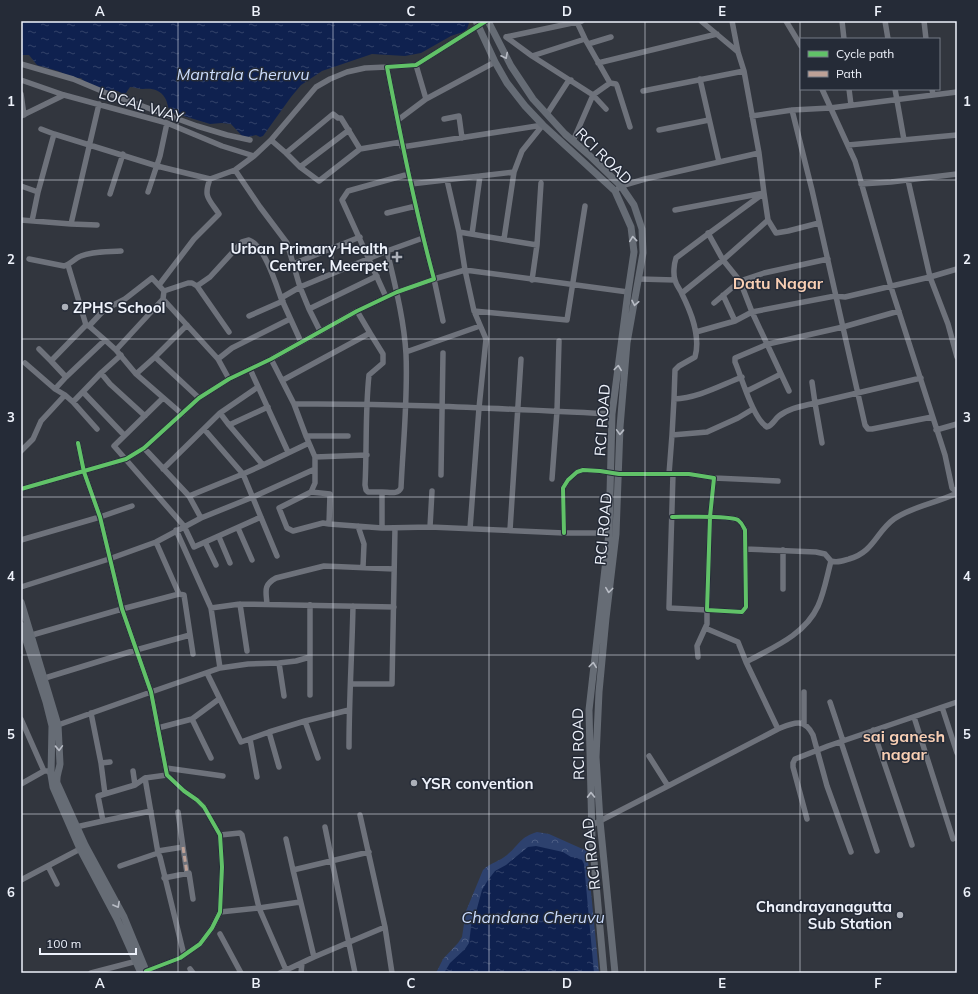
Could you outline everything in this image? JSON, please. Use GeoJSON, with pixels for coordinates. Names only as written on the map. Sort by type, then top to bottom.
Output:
{"type":"FeatureCollection","features":[{"type":"Feature","properties":{"kind":"main road","name":"RCI ROAD"},"geometry":{"type":"LineString","coordinates":[[487,21],[511,66],[533,98],[573,141],[621,186],[634,205],[642,229],[643,253],[627,343],[620,426],[616,534],[598,699],[596,757],[600,820],[615,973]]}},
{"type":"Feature","properties":{"kind":"main road","name":"RCI ROAD"},"geometry":{"type":"LineString","coordinates":[[477,23],[495,62],[507,83],[542,125],[615,192],[631,226],[634,252],[612,414],[609,533],[589,710],[593,858],[604,973]]}},
{"type":"Feature","properties":{"kind":"main road"},"geometry":{"type":"LineString","coordinates":[[21,602],[58,725],[59,770],[54,775]]}},
{"type":"Feature","properties":{"kind":"main road"},"geometry":{"type":"LineString","coordinates":[[21,625],[46,702],[52,726],[53,787],[80,849],[117,919],[137,961],[145,972]]}},
{"type":"Feature","properties":{"kind":"main road"},"geometry":{"type":"LineString","coordinates":[[54,775],[76,827],[124,917],[145,972]]}},
{"type":"Feature","properties":{"kind":"street"},"geometry":{"type":"LineString","coordinates":[[40,129],[157,166],[210,179],[235,170],[254,156],[271,140],[316,87],[330,79],[347,72],[365,68],[416,65],[477,23],[487,21]]}},
{"type":"Feature","properties":{"kind":"street"},"geometry":{"type":"LineString","coordinates":[[606,109],[592,95],[572,80],[532,56],[506,37],[580,21],[587,41],[610,83]]}},
{"type":"Feature","properties":{"kind":"street"},"geometry":{"type":"LineString","coordinates":[[701,21],[738,52]]}},
{"type":"Feature","properties":{"kind":"street"},"geometry":{"type":"LineString","coordinates":[[732,21],[738,52],[744,71],[759,153],[768,220],[776,233],[819,223]]}},
{"type":"Feature","properties":{"kind":"street"},"geometry":{"type":"LineString","coordinates":[[786,21],[800,44]]}},
{"type":"Feature","properties":{"kind":"street"},"geometry":{"type":"LineString","coordinates":[[842,21],[844,38]]}},
{"type":"Feature","properties":{"kind":"street"},"geometry":{"type":"LineString","coordinates":[[885,21],[888,38]]}},
{"type":"Feature","properties":{"kind":"street"},"geometry":{"type":"LineString","coordinates":[[924,21],[926,38]]}},
{"type":"Feature","properties":{"kind":"street"},"geometry":{"type":"LineString","coordinates":[[598,62],[717,34]]}},
{"type":"Feature","properties":{"kind":"street"},"geometry":{"type":"LineString","coordinates":[[532,56],[587,41],[611,37]]}},
{"type":"Feature","properties":{"kind":"street"},"geometry":{"type":"LineString","coordinates":[[398,120],[426,99],[495,62]]}},
{"type":"Feature","properties":{"kind":"street"},"geometry":{"type":"LineString","coordinates":[[21,64],[73,79],[197,126],[226,135],[250,140]]}},
{"type":"Feature","properties":{"kind":"street"},"geometry":{"type":"LineString","coordinates":[[416,65],[426,99]]}},
{"type":"Feature","properties":{"kind":"street"},"geometry":{"type":"LineString","coordinates":[[387,67],[402,144],[443,321]]}},
{"type":"Feature","properties":{"kind":"street"},"geometry":{"type":"LineString","coordinates":[[643,91],[744,71]]}},
{"type":"Feature","properties":{"kind":"street"},"geometry":{"type":"LineString","coordinates":[[700,79],[719,162]]}},
{"type":"Feature","properties":{"kind":"street","name":"LOCAL WAY"},"geometry":{"type":"LineString","coordinates":[[21,80],[64,94],[167,123],[222,146],[254,156]]}},
{"type":"Feature","properties":{"kind":"street"},"geometry":{"type":"LineString","coordinates":[[548,114],[572,80]]}},
{"type":"Feature","properties":{"kind":"street"},"geometry":{"type":"LineString","coordinates":[[573,141],[592,95],[610,83],[616,84],[617,86],[630,127]]}},
{"type":"Feature","properties":{"kind":"street"},"geometry":{"type":"LineString","coordinates":[[745,549],[816,552],[825,554],[831,561],[840,562],[862,554],[873,544],[884,528],[894,519],[920,506],[947,498],[957,492],[952,488],[945,455],[900,311],[891,287],[855,161],[822,90]]}},
{"type":"Feature","properties":{"kind":"street"},"geometry":{"type":"LineString","coordinates":[[849,90],[851,105]]}},
{"type":"Feature","properties":{"kind":"street"},"geometry":{"type":"LineString","coordinates":[[895,90],[904,140]]}},
{"type":"Feature","properties":{"kind":"street"},"geometry":{"type":"LineString","coordinates":[[752,116],[792,110],[830,108],[897,100],[933,92],[957,92]]}},
{"type":"Feature","properties":{"kind":"street"},"geometry":{"type":"LineString","coordinates":[[21,94],[22,116],[64,94]]}},
{"type":"Feature","properties":{"kind":"street"},"geometry":{"type":"LineString","coordinates":[[71,224],[99,104]]}},
{"type":"Feature","properties":{"kind":"street"},"geometry":{"type":"LineString","coordinates":[[792,110],[828,259],[835,296],[865,425],[868,429],[932,417]]}},
{"type":"Feature","properties":{"kind":"street"},"geometry":{"type":"LineString","coordinates":[[286,153],[332,114],[338,118],[341,118],[360,149]]}},
{"type":"Feature","properties":{"kind":"street"},"geometry":{"type":"LineString","coordinates":[[444,119],[459,116],[462,138]]}},
{"type":"Feature","properties":{"kind":"street"},"geometry":{"type":"LineString","coordinates":[[659,130],[709,120]]}},
{"type":"Feature","properties":{"kind":"street"},"geometry":{"type":"LineString","coordinates":[[148,192],[157,166],[167,123]]}},
{"type":"Feature","properties":{"kind":"street"},"geometry":{"type":"LineString","coordinates":[[271,140],[300,167],[319,181],[360,149],[462,138],[542,125]]}},
{"type":"Feature","properties":{"kind":"street"},"geometry":{"type":"LineString","coordinates":[[504,239],[514,172],[522,151],[542,125]]}},
{"type":"Feature","properties":{"kind":"street"},"geometry":{"type":"LineString","coordinates":[[300,167],[349,130]]}},
{"type":"Feature","properties":{"kind":"street"},"geometry":{"type":"LineString","coordinates":[[32,221],[38,192],[54,134]]}},
{"type":"Feature","properties":{"kind":"street"},"geometry":{"type":"LineString","coordinates":[[848,145],[957,135]]}},
{"type":"Feature","properties":{"kind":"street"},"geometry":{"type":"LineString","coordinates":[[615,192],[621,186],[646,179],[759,153]]}},
{"type":"Feature","properties":{"kind":"street"},"geometry":{"type":"LineString","coordinates":[[110,194],[123,154]]}},
{"type":"Feature","properties":{"kind":"street"},"geometry":{"type":"LineString","coordinates":[[235,170],[287,243],[300,287],[320,331]]}},
{"type":"Feature","properties":{"kind":"street"},"geometry":{"type":"LineString","coordinates":[[411,184],[514,172]]}},
{"type":"Feature","properties":{"kind":"street"},"geometry":{"type":"LineString","coordinates":[[386,297],[342,200],[348,191],[409,174]]}},
{"type":"Feature","properties":{"kind":"street"},"geometry":{"type":"LineString","coordinates":[[861,184],[957,174]]}},
{"type":"Feature","properties":{"kind":"street"},"geometry":{"type":"LineString","coordinates":[[472,234],[480,176]]}},
{"type":"Feature","properties":{"kind":"street"},"geometry":{"type":"LineString","coordinates":[[159,285],[194,240],[220,214],[207,196],[206,190],[210,179]]}},
{"type":"Feature","properties":{"kind":"street"},"geometry":{"type":"LineString","coordinates":[[447,180],[459,232],[474,311],[486,339],[470,529]]}},
{"type":"Feature","properties":{"kind":"street"},"geometry":{"type":"LineString","coordinates":[[908,180],[930,277],[948,324],[957,357]]}},
{"type":"Feature","properties":{"kind":"street"},"geometry":{"type":"LineString","coordinates":[[532,280],[537,245],[541,183]]}},
{"type":"Feature","properties":{"kind":"street"},"geometry":{"type":"LineString","coordinates":[[21,186],[38,192]]}},
{"type":"Feature","properties":{"kind":"street"},"geometry":{"type":"LineString","coordinates":[[675,210],[764,193]]}},
{"type":"Feature","properties":{"kind":"street"},"geometry":{"type":"LineString","coordinates":[[672,517],[737,519],[742,524],[745,530],[746,606],[742,612],[669,608],[672,517],[671,474],[675,370],[695,356],[697,351],[696,332],[691,313],[675,280],[675,263],[676,258],[764,193]]}},
{"type":"Feature","properties":{"kind":"street"},"geometry":{"type":"LineString","coordinates":[[387,213],[416,206]]}},
{"type":"Feature","properties":{"kind":"street"},"geometry":{"type":"LineString","coordinates":[[474,311],[567,320],[585,206]]}},
{"type":"Feature","properties":{"kind":"street"},"geometry":{"type":"LineString","coordinates":[[21,220],[98,226]]}},
{"type":"Feature","properties":{"kind":"street"},"geometry":{"type":"LineString","coordinates":[[682,293],[723,260],[768,220]]}},
{"type":"Feature","properties":{"kind":"street"},"geometry":{"type":"LineString","coordinates":[[459,232],[537,245]]}},
{"type":"Feature","properties":{"kind":"street"},"geometry":{"type":"LineString","coordinates":[[708,233],[723,260],[740,281],[752,312],[789,391]]}},
{"type":"Feature","properties":{"kind":"street"},"geometry":{"type":"LineString","coordinates":[[293,264],[360,237]]}},
{"type":"Feature","properties":{"kind":"street"},"geometry":{"type":"LineString","coordinates":[[250,316],[282,299],[300,287],[387,251],[423,238]]}},
{"type":"Feature","properties":{"kind":"street"},"geometry":{"type":"LineString","coordinates":[[197,286],[210,277],[242,242],[249,240],[255,243],[265,260],[301,342]]}},
{"type":"Feature","properties":{"kind":"street"},"geometry":{"type":"LineString","coordinates":[[29,259],[68,265],[87,254],[121,251]]}},
{"type":"Feature","properties":{"kind":"street"},"geometry":{"type":"LineString","coordinates":[[357,311],[384,358],[383,363],[369,375],[366,403],[366,490],[368,492],[397,493],[401,488],[406,352],[401,312],[387,251]]}},
{"type":"Feature","properties":{"kind":"street"},"geometry":{"type":"LineString","coordinates":[[714,304],[740,281],[764,273],[828,259]]}},
{"type":"Feature","properties":{"kind":"street"},"geometry":{"type":"LineString","coordinates":[[68,265],[88,325],[121,355],[136,374],[182,414]]}},
{"type":"Feature","properties":{"kind":"street"},"geometry":{"type":"LineString","coordinates":[[696,332],[735,321],[752,312],[835,296],[845,297],[891,287],[957,269]]}},
{"type":"Feature","properties":{"kind":"street"},"geometry":{"type":"LineString","coordinates":[[21,489],[126,459],[144,448],[200,398],[229,379],[271,359],[357,311],[397,292],[434,279],[465,270],[628,292]]}},
{"type":"Feature","properties":{"kind":"street"},"geometry":{"type":"LineString","coordinates":[[309,309],[377,276]]}},
{"type":"Feature","properties":{"kind":"street"},"geometry":{"type":"LineString","coordinates":[[51,361],[104,310],[124,299],[152,278],[164,291]]}},
{"type":"Feature","properties":{"kind":"street"},"geometry":{"type":"LineString","coordinates":[[639,279],[675,280]]}},
{"type":"Feature","properties":{"kind":"street"},"geometry":{"type":"LineString","coordinates":[[164,291],[188,282],[197,286],[229,332]]}},
{"type":"Feature","properties":{"kind":"street"},"geometry":{"type":"LineString","coordinates":[[116,350],[162,299],[164,291]]}},
{"type":"Feature","properties":{"kind":"street"},"geometry":{"type":"LineString","coordinates":[[723,295],[735,321]]}},
{"type":"Feature","properties":{"kind":"street"},"geometry":{"type":"LineString","coordinates":[[162,299],[218,359],[229,379]]}},
{"type":"Feature","properties":{"kind":"street"},"geometry":{"type":"LineString","coordinates":[[900,311],[843,327],[768,344],[735,358],[735,362],[753,409],[760,421],[767,427],[772,425],[778,417],[791,409],[921,378]]}},
{"type":"Feature","properties":{"kind":"street"},"geometry":{"type":"LineString","coordinates":[[218,359],[232,348],[290,319]]}},
{"type":"Feature","properties":{"kind":"street"},"geometry":{"type":"LineString","coordinates":[[136,374],[187,325]]}},
{"type":"Feature","properties":{"kind":"street"},"geometry":{"type":"LineString","coordinates":[[406,352],[480,326]]}},
{"type":"Feature","properties":{"kind":"street"},"geometry":{"type":"LineString","coordinates":[[283,380],[370,333]]}},
{"type":"Feature","properties":{"kind":"street"},"geometry":{"type":"LineString","coordinates":[[55,389],[105,340]]}},
{"type":"Feature","properties":{"kind":"street"},"geometry":{"type":"LineString","coordinates":[[552,479],[557,411],[558,341]]}},
{"type":"Feature","properties":{"kind":"street"},"geometry":{"type":"LineString","coordinates":[[39,349],[66,377]]}},
{"type":"Feature","properties":{"kind":"street"},"geometry":{"type":"LineString","coordinates":[[441,475],[443,353]]}},
{"type":"Feature","properties":{"kind":"street"},"geometry":{"type":"LineString","coordinates":[[73,402],[121,355]]}},
{"type":"Feature","properties":{"kind":"street"},"geometry":{"type":"LineString","coordinates":[[155,357],[200,398]]}},
{"type":"Feature","properties":{"kind":"street"},"geometry":{"type":"LineString","coordinates":[[271,359],[294,404],[315,457],[315,483],[311,492]]}},
{"type":"Feature","properties":{"kind":"street"},"geometry":{"type":"LineString","coordinates":[[510,530],[520,359]]}},
{"type":"Feature","properties":{"kind":"street"},"geometry":{"type":"LineString","coordinates":[[25,363],[55,389],[73,402],[97,428]]}},
{"type":"Feature","properties":{"kind":"street"},"geometry":{"type":"LineString","coordinates":[[250,369],[288,452]]}},
{"type":"Feature","properties":{"kind":"street"},"geometry":{"type":"LineString","coordinates":[[101,373],[110,384],[145,416]]}},
{"type":"Feature","properties":{"kind":"street"},"geometry":{"type":"LineString","coordinates":[[747,391],[781,374]]}},
{"type":"Feature","properties":{"kind":"street"},"geometry":{"type":"LineString","coordinates":[[674,399],[686,399],[698,396],[742,377]]}},
{"type":"Feature","properties":{"kind":"street"},"geometry":{"type":"LineString","coordinates":[[812,382],[822,443]]}},
{"type":"Feature","properties":{"kind":"street"},"geometry":{"type":"LineString","coordinates":[[163,469],[220,413],[258,387]]}},
{"type":"Feature","properties":{"kind":"street"},"geometry":{"type":"LineString","coordinates":[[82,392],[124,435]]}},
{"type":"Feature","properties":{"kind":"street"},"geometry":{"type":"LineString","coordinates":[[21,451],[33,439],[41,421],[65,396]]}},
{"type":"Feature","properties":{"kind":"street"},"geometry":{"type":"LineString","coordinates":[[163,398],[114,446],[184,526],[194,547],[262,517]]}},
{"type":"Feature","properties":{"kind":"street"},"geometry":{"type":"LineString","coordinates":[[294,404],[405,404],[612,414]]}},
{"type":"Feature","properties":{"kind":"street"},"geometry":{"type":"LineString","coordinates":[[229,425],[268,407]]}},
{"type":"Feature","properties":{"kind":"street"},"geometry":{"type":"LineString","coordinates":[[672,435],[707,432],[738,418],[753,409]]}},
{"type":"Feature","properties":{"kind":"street"},"geometry":{"type":"LineString","coordinates":[[220,413],[263,464]]}},
{"type":"Feature","properties":{"kind":"street"},"geometry":{"type":"LineString","coordinates":[[936,430],[957,424]]}},
{"type":"Feature","properties":{"kind":"street"},"geometry":{"type":"LineString","coordinates":[[204,429],[243,474],[277,556]]}},
{"type":"Feature","properties":{"kind":"street"},"geometry":{"type":"LineString","coordinates":[[306,436],[348,436]]}},
{"type":"Feature","properties":{"kind":"street"},"geometry":{"type":"LineString","coordinates":[[78,443],[84,472],[100,517],[122,609],[151,692],[167,775],[204,807],[220,835],[222,867],[220,912],[212,928],[200,944],[184,955],[145,972]]}},
{"type":"Feature","properties":{"kind":"street"},"geometry":{"type":"LineString","coordinates":[[189,496],[243,474],[288,452],[309,444]]}},
{"type":"Feature","properties":{"kind":"street"},"geometry":{"type":"LineString","coordinates":[[144,448],[189,496],[201,518]]}},
{"type":"Feature","properties":{"kind":"street"},"geometry":{"type":"LineString","coordinates":[[315,457],[367,455]]}},
{"type":"Feature","properties":{"kind":"street"},"geometry":{"type":"LineString","coordinates":[[21,586],[156,542],[201,518],[253,497],[315,469]]}},
{"type":"Feature","properties":{"kind":"street"},"geometry":{"type":"LineString","coordinates":[[564,533],[563,488],[576,472],[583,470],[600,471],[610,474],[689,474],[714,478],[778,481]]}},
{"type":"Feature","properties":{"kind":"street"},"geometry":{"type":"LineString","coordinates":[[698,657],[698,646],[705,628],[707,610],[710,517],[714,478]]}},
{"type":"Feature","properties":{"kind":"street"},"geometry":{"type":"LineString","coordinates":[[430,527],[432,491]]}},
{"type":"Feature","properties":{"kind":"street"},"geometry":{"type":"LineString","coordinates":[[328,524],[330,494],[311,492],[279,508],[287,528],[293,531],[323,523],[328,524],[382,528],[430,527],[564,533],[609,533]]}},
{"type":"Feature","properties":{"kind":"street"},"geometry":{"type":"LineString","coordinates":[[382,492],[382,528]]}},
{"type":"Feature","properties":{"kind":"street"},"geometry":{"type":"LineString","coordinates":[[21,540],[132,506]]}},
{"type":"Feature","properties":{"kind":"street"},"geometry":{"type":"LineString","coordinates":[[358,526],[364,544],[363,567]]}},
{"type":"Feature","properties":{"kind":"street"},"geometry":{"type":"LineString","coordinates":[[238,528],[252,560]]}},
{"type":"Feature","properties":{"kind":"street"},"geometry":{"type":"LineString","coordinates":[[351,684],[392,684],[395,528]]}},
{"type":"Feature","properties":{"kind":"street"},"geometry":{"type":"LineString","coordinates":[[176,530],[211,608],[220,668]]}},
{"type":"Feature","properties":{"kind":"street"},"geometry":{"type":"LineString","coordinates":[[219,537],[230,563]]}},
{"type":"Feature","properties":{"kind":"street"},"geometry":{"type":"LineString","coordinates":[[156,542],[179,594]]}},
{"type":"Feature","properties":{"kind":"street"},"geometry":{"type":"LineString","coordinates":[[205,542],[216,565]]}},
{"type":"Feature","properties":{"kind":"street"},"geometry":{"type":"LineString","coordinates":[[783,550],[783,589]]}},
{"type":"Feature","properties":{"kind":"street"},"geometry":{"type":"LineString","coordinates":[[746,662],[782,643],[800,630],[809,620],[818,606],[831,561]]}},
{"type":"Feature","properties":{"kind":"street"},"geometry":{"type":"LineString","coordinates":[[267,604],[267,585],[276,578],[324,566],[394,569]]}},
{"type":"Feature","properties":{"kind":"street"},"geometry":{"type":"LineString","coordinates":[[32,635],[179,594],[184,595],[193,654]]}},
{"type":"Feature","properties":{"kind":"street"},"geometry":{"type":"LineString","coordinates":[[211,608],[240,604],[394,607]]}},
{"type":"Feature","properties":{"kind":"street"},"geometry":{"type":"LineString","coordinates":[[240,604],[247,651]]}},
{"type":"Feature","properties":{"kind":"street"},"geometry":{"type":"LineString","coordinates":[[310,605],[310,695]]}},
{"type":"Feature","properties":{"kind":"street"},"geometry":{"type":"LineString","coordinates":[[349,747],[352,606]]}},
{"type":"Feature","properties":{"kind":"street"},"geometry":{"type":"LineString","coordinates":[[705,628],[738,642],[778,729]]}},
{"type":"Feature","properties":{"kind":"street"},"geometry":{"type":"LineString","coordinates":[[45,678],[190,635]]}},
{"type":"Feature","properties":{"kind":"street"},"geometry":{"type":"LineString","coordinates":[[58,725],[220,668],[248,664],[279,663],[310,656]]}},
{"type":"Feature","properties":{"kind":"street"},"geometry":{"type":"LineString","coordinates":[[279,663],[284,696]]}},
{"type":"Feature","properties":{"kind":"street"},"geometry":{"type":"LineString","coordinates":[[207,673],[241,742],[305,720],[349,710]]}},
{"type":"Feature","properties":{"kind":"street"},"geometry":{"type":"LineString","coordinates":[[804,692],[804,724]]}},
{"type":"Feature","properties":{"kind":"street"},"geometry":{"type":"LineString","coordinates":[[158,728],[192,719],[219,699]]}},
{"type":"Feature","properties":{"kind":"street"},"geometry":{"type":"LineString","coordinates":[[830,702],[877,851]]}},
{"type":"Feature","properties":{"kind":"street"},"geometry":{"type":"LineString","coordinates":[[807,819],[793,763],[795,759],[873,730],[957,702]]}},
{"type":"Feature","properties":{"kind":"street"},"geometry":{"type":"LineString","coordinates":[[942,707],[957,753]]}},
{"type":"Feature","properties":{"kind":"street"},"geometry":{"type":"LineString","coordinates":[[91,713],[101,763],[105,794]]}},
{"type":"Feature","properties":{"kind":"street"},"geometry":{"type":"LineString","coordinates":[[914,717],[953,839]]}},
{"type":"Feature","properties":{"kind":"street"},"geometry":{"type":"LineString","coordinates":[[21,719],[44,771]]}},
{"type":"Feature","properties":{"kind":"street"},"geometry":{"type":"LineString","coordinates":[[192,719],[211,758]]}},
{"type":"Feature","properties":{"kind":"street"},"geometry":{"type":"LineString","coordinates":[[305,720],[318,758]]}},
{"type":"Feature","properties":{"kind":"street"},"geometry":{"type":"LineString","coordinates":[[592,825],[778,729],[793,723],[804,724],[813,735],[816,751],[827,786],[852,852]]}},
{"type":"Feature","properties":{"kind":"street"},"geometry":{"type":"LineString","coordinates":[[873,730],[912,845]]}},
{"type":"Feature","properties":{"kind":"street"},"geometry":{"type":"LineString","coordinates":[[269,732],[279,767]]}},
{"type":"Feature","properties":{"kind":"street"},"geometry":{"type":"LineString","coordinates":[[250,739],[258,777]]}},
{"type":"Feature","properties":{"kind":"street"},"geometry":{"type":"LineString","coordinates":[[649,756],[668,786]]}},
{"type":"Feature","properties":{"kind":"street"},"geometry":{"type":"LineString","coordinates":[[101,763],[110,762]]}},
{"type":"Feature","properties":{"kind":"street"},"geometry":{"type":"LineString","coordinates":[[166,768],[223,776]]}},
{"type":"Feature","properties":{"kind":"street"},"geometry":{"type":"LineString","coordinates":[[21,784],[44,771],[48,771],[54,775]]}},
{"type":"Feature","properties":{"kind":"street"},"geometry":{"type":"LineString","coordinates":[[133,771],[135,785]]}},
{"type":"Feature","properties":{"kind":"street"},"geometry":{"type":"LineString","coordinates":[[103,821],[98,796],[135,785],[145,778],[167,775]]}},
{"type":"Feature","properties":{"kind":"street"},"geometry":{"type":"LineString","coordinates":[[145,778],[158,852],[160,855],[164,878],[184,955]]}},
{"type":"Feature","properties":{"kind":"street"},"geometry":{"type":"LineString","coordinates":[[76,827],[151,811]]}},
{"type":"Feature","properties":{"kind":"street"},"geometry":{"type":"LineString","coordinates":[[178,812],[187,873],[189,873],[193,899]]}},
{"type":"Feature","properties":{"kind":"street"},"geometry":{"type":"LineString","coordinates":[[360,816],[385,927],[392,973]]}},
{"type":"Feature","properties":{"kind":"street"},"geometry":{"type":"LineString","coordinates":[[325,827],[354,973]]}},
{"type":"Feature","properties":{"kind":"street"},"geometry":{"type":"LineString","coordinates":[[220,835],[242,834],[259,908],[283,972],[302,962],[385,927]]}},
{"type":"Feature","properties":{"kind":"street"},"geometry":{"type":"LineString","coordinates":[[286,839],[314,957]]}},
{"type":"Feature","properties":{"kind":"street"},"geometry":{"type":"LineString","coordinates":[[120,866],[158,852],[183,847]]}},
{"type":"Feature","properties":{"kind":"street"},"geometry":{"type":"LineString","coordinates":[[21,880],[80,849]]}},
{"type":"Feature","properties":{"kind":"street"},"geometry":{"type":"LineString","coordinates":[[293,870],[369,852]]}},
{"type":"Feature","properties":{"kind":"street"},"geometry":{"type":"LineString","coordinates":[[48,866],[57,884]]}},
{"type":"Feature","properties":{"kind":"street"},"geometry":{"type":"LineString","coordinates":[[164,878],[187,873]]}},
{"type":"Feature","properties":{"kind":"street"},"geometry":{"type":"LineString","coordinates":[[220,912],[300,902]]}},
{"type":"Feature","properties":{"kind":"street"},"geometry":{"type":"LineString","coordinates":[[220,934],[241,973]]}},
{"type":"Feature","properties":{"kind":"street"},"geometry":{"type":"LineString","coordinates":[[91,973],[106,971],[137,961]]}},
{"type":"Feature","properties":{"kind":"street"},"geometry":{"type":"LineString","coordinates":[[301,973],[302,962]]}},
{"type":"Feature","properties":{"kind":"green space","name":"Chandana Cheruvu"},"geometry":{"type":"Polygon","coordinates":[[[537,832],[549,834],[587,851],[599,973],[436,973],[443,959],[462,937],[466,911],[483,870],[507,855],[527,836],[537,832]]]}},
{"type":"Feature","properties":{"kind":"water","name":"Mantrala Cheruvu"},"geometry":{"type":"Polygon","coordinates":[[[21,21],[468,21],[469,23],[467,29],[463,32],[451,36],[421,53],[405,56],[372,54],[322,71],[301,85],[263,136],[260,137],[256,135],[244,138],[231,124],[210,124],[171,112],[163,95],[155,90],[130,87],[124,94],[117,91],[109,92],[86,83],[81,78],[73,78],[58,71],[37,65],[29,55],[21,55],[21,21]]]}},
{"type":"Feature","properties":{"kind":"water","name":"Chandana Cheruvu"},"geometry":{"type":"Polygon","coordinates":[[[536,846],[563,852],[571,857],[582,860],[584,864],[594,973],[444,973],[450,963],[465,949],[469,943],[472,919],[476,912],[482,890],[488,880],[495,871],[506,865],[528,847],[536,846]]]}},
{"type":"Feature","properties":{"kind":"marked path"},"geometry":{"type":"LineString","coordinates":[[183,847],[187,873]]}},
{"type":"Feature","properties":{"kind":"cycle path"},"geometry":{"type":"LineString","coordinates":[[21,489],[126,459],[144,448],[199,398],[229,379],[271,359],[357,311],[397,292],[434,279],[414,200],[387,67],[416,65],[486,21]]}},
{"type":"Feature","properties":{"kind":"cycle path"},"geometry":{"type":"LineString","coordinates":[[78,443],[84,472],[100,517],[122,609],[151,692],[167,775],[204,807],[220,835],[222,867],[220,912],[212,928],[200,944],[180,958],[146,971]]}},
{"type":"Feature","properties":{"kind":"cycle path"},"geometry":{"type":"LineString","coordinates":[[564,533],[563,488],[568,480],[577,472],[583,470],[619,474],[689,474],[714,478],[710,517],[707,610],[742,612],[746,607],[745,530],[741,523],[738,520],[726,517],[717,517],[706,517],[672,517]]}},
{"type":"Feature","properties":{"kind":"place","name":"Urban Primary Health Centrer, Meerpet"},"geometry":{"type":"Point","coordinates":[397,257]}},
{"type":"Feature","properties":{"kind":"place","name":"ZPHS School"},"geometry":{"type":"Point","coordinates":[65,307]}},
{"type":"Feature","properties":{"kind":"place","name":"YSR convention"},"geometry":{"type":"Point","coordinates":[414,783]}},
{"type":"Feature","properties":{"kind":"place","name":"Chandrayanagutta Sub Station"},"geometry":{"type":"Point","coordinates":[900,915]}},
{"type":"Feature","properties":{"kind":"district","name":"Datu Nagar"},"geometry":{"type":"Point","coordinates":[778,283]}},
{"type":"Feature","properties":{"kind":"district","name":"sai ganesh nagar"},"geometry":{"type":"Point","coordinates":[904,745]}}]}
